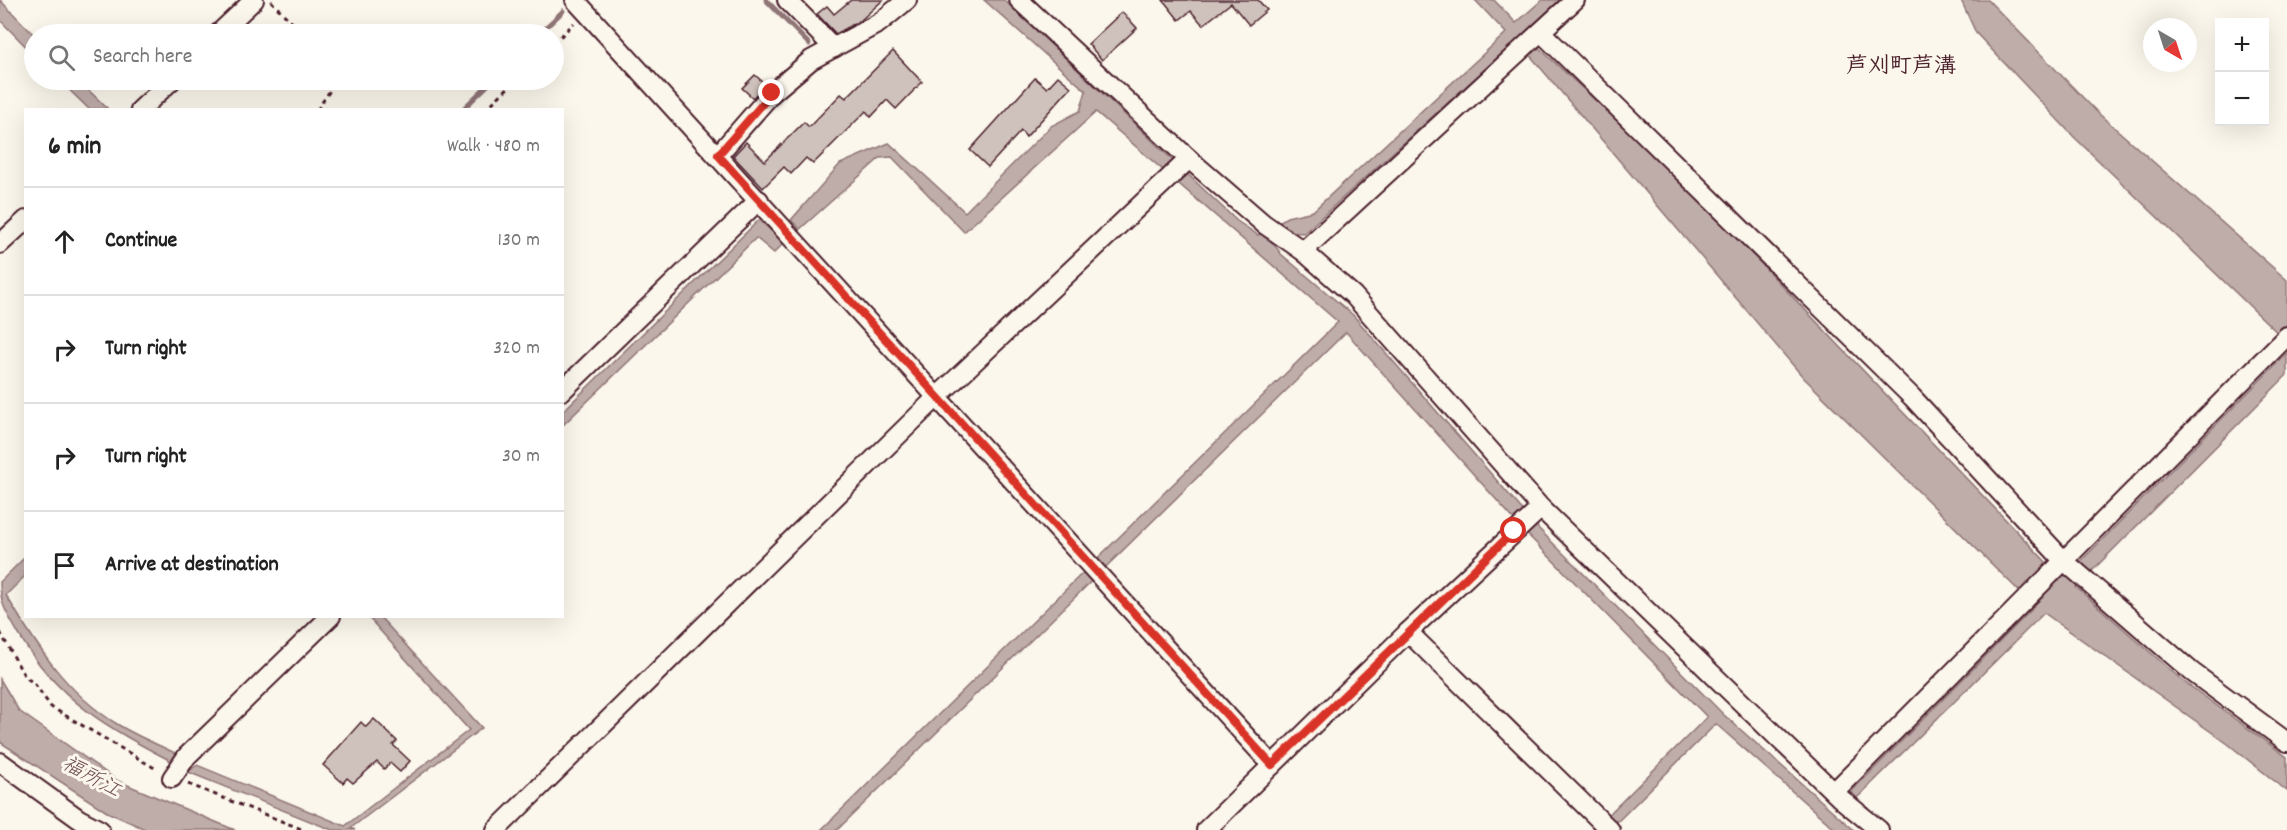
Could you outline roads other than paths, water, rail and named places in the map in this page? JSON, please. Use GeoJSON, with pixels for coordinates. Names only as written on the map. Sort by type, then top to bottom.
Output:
{"type":"FeatureCollection","features":[{"type":"Feature","properties":{"kind":"street"},"geometry":{"type":"LineString","coordinates":[[229,24],[254,0]]}},
{"type":"Feature","properties":{"kind":"street"},"geometry":{"type":"LineString","coordinates":[[787,0],[834,48]]}},
{"type":"Feature","properties":{"kind":"street"},"geometry":{"type":"LineString","coordinates":[[718,155],[772,93],[811,60],[879,23],[907,0]]}},
{"type":"Feature","properties":{"kind":"street"},"geometry":{"type":"LineString","coordinates":[[1019,0],[1189,159],[1264,224],[1303,251],[1353,295],[1540,508],[1834,792],[1879,830]]}},
{"type":"Feature","properties":{"kind":"street"},"geometry":{"type":"LineString","coordinates":[[1303,251],[1575,0]]}},
{"type":"Feature","properties":{"kind":"street"},"geometry":{"type":"LineString","coordinates":[[580,6],[1272,765]]}},
{"type":"Feature","properties":{"kind":"street"},"geometry":{"type":"LineString","coordinates":[[1532,40],[1912,397],[2059,566],[2192,672],[2287,742]]}},
{"type":"Feature","properties":{"kind":"street"},"geometry":{"type":"LineString","coordinates":[[142,108],[161,90]]}},
{"type":"Feature","properties":{"kind":"street"},"geometry":{"type":"LineString","coordinates":[[496,830],[938,396],[1189,159]]}},
{"type":"Feature","properties":{"kind":"street"},"geometry":{"type":"LineString","coordinates":[[564,390],[759,200]]}},
{"type":"Feature","properties":{"kind":"street"},"geometry":{"type":"LineString","coordinates":[[0,244],[24,222]]}},
{"type":"Feature","properties":{"kind":"street"},"geometry":{"type":"LineString","coordinates":[[1834,792],[2284,339]]}},
{"type":"Feature","properties":{"kind":"street"},"geometry":{"type":"LineString","coordinates":[[1206,830],[1408,632],[1540,508]]}},
{"type":"Feature","properties":{"kind":"street"},"geometry":{"type":"LineString","coordinates":[[172,778],[187,756],[329,618]]}},
{"type":"Feature","properties":{"kind":"street"},"geometry":{"type":"LineString","coordinates":[[1408,632],[1605,825]]}},
{"type":"Feature","properties":{"kind":"street"},"geometry":{"type":"LineString","coordinates":[[0,762],[79,819],[100,830]]}},
{"type":"Feature","properties":{"kind":"water"},"geometry":{"type":"Polygon","coordinates":[[[0,0],[24,25],[24,45],[0,20],[0,0]]]}},
{"type":"Feature","properties":{"kind":"water"},"geometry":{"type":"Polygon","coordinates":[[[984,0],[1004,0],[1237,221],[1258,235],[1287,217],[1313,211],[1506,33],[1475,0],[1494,0],[1516,23],[1542,0],[1560,0],[1525,32],[1537,46],[1684,183],[2048,564],[2020,592],[1803,377],[1517,40],[1304,233],[1289,232],[1274,244],[1281,254],[1353,315],[1539,529],[1724,715],[1854,830],[1836,830],[1716,724],[1609,830],[1593,830],[1707,717],[1527,534],[1346,332],[837,830],[821,830],[1338,322],[1096,112],[964,232],[892,157],[880,158],[800,229],[791,220],[840,164],[889,143],[965,212],[1051,126],[1080,111],[1086,91],[984,0]]]}},
{"type":"Feature","properties":{"kind":"water"},"geometry":{"type":"Polygon","coordinates":[[[1961,0],[1988,0],[2098,113],[2287,280],[2287,342],[2074,137],[1976,33],[1961,0]]]}},
{"type":"Feature","properties":{"kind":"water"},"geometry":{"type":"Polygon","coordinates":[[[69,90],[88,90],[107,108],[88,108],[69,90]]]}},
{"type":"Feature","properties":{"kind":"water"},"geometry":{"type":"Polygon","coordinates":[[[759,220],[785,242],[774,253],[756,238],[564,424],[564,410],[759,220]]]}},
{"type":"Feature","properties":{"kind":"water"},"geometry":{"type":"Polygon","coordinates":[[[2287,353],[2287,375],[2088,575],[2077,565],[2287,353]]]}},
{"type":"Feature","properties":{"kind":"water"},"geometry":{"type":"Polygon","coordinates":[[[24,558],[24,577],[6,595],[41,650],[82,698],[124,728],[179,755],[175,763],[106,724],[68,695],[50,677],[33,657],[7,614],[0,582],[24,558]]]}},
{"type":"Feature","properties":{"kind":"water"},"geometry":{"type":"Polygon","coordinates":[[[2061,575],[2067,575],[2078,584],[2076,587],[2183,681],[2287,757],[2287,791],[2228,744],[2044,613],[1857,798],[1851,792],[2032,609],[2030,607],[2061,575]]]}},
{"type":"Feature","properties":{"kind":"water"},"geometry":{"type":"Polygon","coordinates":[[[369,618],[381,618],[482,728],[351,828],[355,830],[332,830],[188,772],[197,765],[345,826],[469,730],[369,618]]]}},
{"type":"Feature","properties":{"kind":"water","name":"福所江"},"geometry":{"type":"Polygon","coordinates":[[[0,679],[19,711],[118,781],[235,830],[147,830],[107,812],[0,742],[0,679]]]}},
{"type":"Feature","properties":{"kind":"waterway"},"geometry":{"type":"LineString","coordinates":[[766,0],[809,44]]}},
{"type":"Feature","properties":{"kind":"waterway"},"geometry":{"type":"LineString","coordinates":[[549,24],[563,11]]}},
{"type":"Feature","properties":{"kind":"waterway"},"geometry":{"type":"LineString","coordinates":[[464,108],[483,90]]}},
{"type":"Feature","properties":{"kind":"district","name":"芦刈町芦溝"},"geometry":{"type":"Point","coordinates":[1901,64]}}]}
